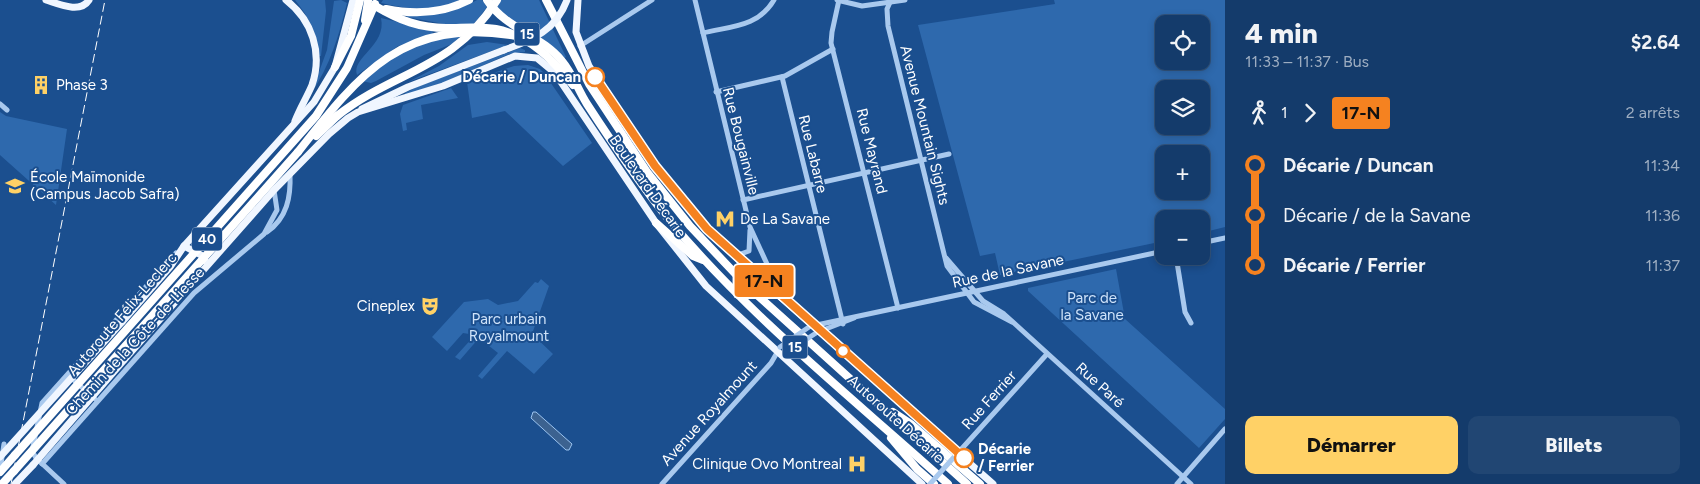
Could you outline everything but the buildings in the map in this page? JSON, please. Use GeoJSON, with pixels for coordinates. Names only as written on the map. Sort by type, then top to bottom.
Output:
{"type":"FeatureCollection","features":[{"type":"Feature","properties":{"kind":"highway"},"geometry":{"type":"LineString","coordinates":[[335,67],[351,36],[354,11],[361,0]]}},
{"type":"Feature","properties":{"kind":"highway"},"geometry":{"type":"LineString","coordinates":[[364,27],[368,0]]}},
{"type":"Feature","properties":{"kind":"highway"},"geometry":{"type":"LineString","coordinates":[[377,4],[420,13],[456,6],[468,0]]}},
{"type":"Feature","properties":{"kind":"highway","name":"Autoroute Décarie"},"geometry":{"type":"LineString","coordinates":[[487,0],[508,23],[555,53],[568,69],[586,102],[646,190],[705,261],[755,312],[948,484]]}},
{"type":"Feature","properties":{"kind":"highway","name":"40"},"geometry":{"type":"LineString","coordinates":[[298,152],[337,116],[360,100],[431,64],[450,52],[474,30],[497,0]]}},
{"type":"Feature","properties":{"kind":"highway","name":"Autoroute Décarie"},"geometry":{"type":"LineString","coordinates":[[549,2],[572,54],[592,88],[647,172],[685,219],[746,284],[968,484]]}},
{"type":"Feature","properties":{"kind":"highway"},"geometry":{"type":"LineString","coordinates":[[377,4],[401,20],[424,26],[489,28],[516,36],[549,57],[586,102]]}},
{"type":"Feature","properties":{"kind":"highway","name":"40"},"geometry":{"type":"LineString","coordinates":[[364,27],[377,4]]}},
{"type":"Feature","properties":{"kind":"highway","name":"Autoroute Félix-Leclerc"},"geometry":{"type":"LineString","coordinates":[[0,471],[316,116],[342,77],[364,27]]}},
{"type":"Feature","properties":{"kind":"highway"},"geometry":{"type":"LineString","coordinates":[[298,152],[348,91],[368,71],[395,52],[428,38],[462,34],[516,36]]}},
{"type":"Feature","properties":{"kind":"highway","name":"Autoroute Félix-Leclerc"},"geometry":{"type":"LineString","coordinates":[[2,484],[298,152]]}},
{"type":"Feature","properties":{"kind":"highway"},"geometry":{"type":"LineString","coordinates":[[656,223],[693,256],[705,261]]}},
{"type":"Feature","properties":{"kind":"highway"},"geometry":{"type":"LineString","coordinates":[[874,399],[911,424],[980,484]]}},
{"type":"Feature","properties":{"kind":"highway"},"geometry":{"type":"LineString","coordinates":[[871,415],[932,484]]}},
{"type":"Feature","properties":{"kind":"highway"},"geometry":{"type":"LineString","coordinates":[[8,484],[14,471]]}},
{"type":"Feature","properties":{"kind":"main road"},"geometry":{"type":"LineString","coordinates":[[46,0],[76,8],[83,6],[89,0]]}},
{"type":"Feature","properties":{"kind":"main road"},"geometry":{"type":"LineString","coordinates":[[286,0],[307,23],[314,41],[316,53],[313,82],[294,125]]}},
{"type":"Feature","properties":{"kind":"main road"},"geometry":{"type":"LineString","coordinates":[[352,0],[354,11]]}},
{"type":"Feature","properties":{"kind":"main road"},"geometry":{"type":"LineString","coordinates":[[361,0],[377,4]]}},
{"type":"Feature","properties":{"kind":"main road"},"geometry":{"type":"LineString","coordinates":[[358,112],[366,106],[408,87],[534,39],[548,30],[560,16],[567,0]]}},
{"type":"Feature","properties":{"kind":"main road","name":"Boulevard Décarie"},"geometry":{"type":"LineString","coordinates":[[578,0],[576,25],[580,46],[593,73],[662,176],[707,229],[812,326],[957,455],[993,484]]}},
{"type":"Feature","properties":{"kind":"main road","name":"Boulevard Décarie"},"geometry":{"type":"LineString","coordinates":[[320,143],[336,127],[358,112],[443,86],[512,57],[525,55],[537,58],[555,73],[656,223],[706,286],[922,484]]}},
{"type":"Feature","properties":{"kind":"main road","name":"Chemin de la Côte-de-Liesse"},"geometry":{"type":"LineString","coordinates":[[184,246],[254,171],[314,102],[335,67]]}},
{"type":"Feature","properties":{"kind":"main road","name":"Chemin de la Côte-de-Liesse"},"geometry":{"type":"LineString","coordinates":[[15,484],[274,190],[320,143]]}},
{"type":"Feature","properties":{"kind":"main road"},"geometry":{"type":"LineString","coordinates":[[254,171],[261,172],[274,190]]}},
{"type":"Feature","properties":{"kind":"main road"},"geometry":{"type":"LineString","coordinates":[[2,450],[122,322],[170,267],[184,246],[201,255],[207,268]]}},
{"type":"Feature","properties":{"kind":"street"},"geometry":{"type":"LineString","coordinates":[[580,46],[652,0]]}},
{"type":"Feature","properties":{"kind":"street","name":"Rue Bougainville"},"geometry":{"type":"LineString","coordinates":[[695,0],[750,227],[773,277],[775,291]]}},
{"type":"Feature","properties":{"kind":"street"},"geometry":{"type":"LineString","coordinates":[[703,33],[752,22],[767,11],[774,0]]}},
{"type":"Feature","properties":{"kind":"street"},"geometry":{"type":"LineString","coordinates":[[838,0],[862,6],[905,0]]}},
{"type":"Feature","properties":{"kind":"street","name":"Rue Mayrand"},"geometry":{"type":"LineString","coordinates":[[838,0],[831,34],[833,49],[898,308]]}},
{"type":"Feature","properties":{"kind":"street","name":"Avenue Mountain Sights"},"geometry":{"type":"LineString","coordinates":[[890,1],[887,9],[888,26],[947,266],[976,304],[1012,322]]}},
{"type":"Feature","properties":{"kind":"street"},"geometry":{"type":"LineString","coordinates":[[716,92],[782,77],[833,49]]}},
{"type":"Feature","properties":{"kind":"street","name":"Rue Labarre"},"geometry":{"type":"LineString","coordinates":[[782,77],[842,321]]}},
{"type":"Feature","properties":{"kind":"street"},"geometry":{"type":"LineString","coordinates":[[0,104],[7,110]]}},
{"type":"Feature","properties":{"kind":"street"},"geometry":{"type":"LineString","coordinates":[[743,200],[949,154]]}},
{"type":"Feature","properties":{"kind":"street"},"geometry":{"type":"LineString","coordinates":[[264,234],[278,223],[287,207],[290,173]]}},
{"type":"Feature","properties":{"kind":"street","name":"Chemin de la Côte-de-Liesse"},"geometry":{"type":"LineString","coordinates":[[184,246],[166,263],[39,408],[31,448],[34,456],[42,464],[194,293],[264,234],[276,210],[274,190]]}},
{"type":"Feature","properties":{"kind":"street","name":"Rue Bougainville"},"geometry":{"type":"LineString","coordinates":[[735,256],[749,251],[750,227]]}},
{"type":"Feature","properties":{"kind":"street"},"geometry":{"type":"LineString","coordinates":[[1210,241],[1225,238]]}},
{"type":"Feature","properties":{"kind":"street","name":"Rue de la Savane"},"geometry":{"type":"LineString","coordinates":[[779,354],[794,336],[812,326],[1155,253]]}},
{"type":"Feature","properties":{"kind":"street","name":"Avenue Mountain Sights"},"geometry":{"type":"LineString","coordinates":[[945,256],[983,301],[1004,314],[1012,322]]}},
{"type":"Feature","properties":{"kind":"street"},"geometry":{"type":"LineString","coordinates":[[1177,265],[1185,312],[1191,323]]}},
{"type":"Feature","properties":{"kind":"street","name":"Rue de la Savane"},"geometry":{"type":"LineString","coordinates":[[779,354],[842,321]]}},
{"type":"Feature","properties":{"kind":"street","name":"Rue Paré"},"geometry":{"type":"LineString","coordinates":[[1012,322],[1183,477]]}},
{"type":"Feature","properties":{"kind":"street","name":"Avenue Royalmount"},"geometry":{"type":"LineString","coordinates":[[662,484],[779,354]]}},
{"type":"Feature","properties":{"kind":"street","name":"Rue Ferrier"},"geometry":{"type":"LineString","coordinates":[[932,484],[1047,354]]}},
{"type":"Feature","properties":{"kind":"street"},"geometry":{"type":"LineString","coordinates":[[67,374],[97,401]]}},
{"type":"Feature","properties":{"kind":"street"},"geometry":{"type":"LineString","coordinates":[[1177,484],[1225,429]]}},
{"type":"Feature","properties":{"kind":"street"},"geometry":{"type":"LineString","coordinates":[[0,471],[2,450]]}},
{"type":"Feature","properties":{"kind":"street"},"geometry":{"type":"LineString","coordinates":[[42,464],[64,484]]}},
{"type":"Feature","properties":{"kind":"street"},"geometry":{"type":"LineString","coordinates":[[1183,477],[1191,484]]}},
{"type":"Feature","properties":{"kind":"green space"},"geometry":{"type":"Polygon","coordinates":[[[295,0],[325,0],[326,11],[321,56],[319,56],[312,26],[295,0]]]}},
{"type":"Feature","properties":{"kind":"green space"},"geometry":{"type":"Polygon","coordinates":[[[341,0],[347,3],[337,39],[324,72],[311,94],[327,50],[334,1],[341,0]]]}},
{"type":"Feature","properties":{"kind":"green space"},"geometry":{"type":"Polygon","coordinates":[[[383,0],[459,0],[440,7],[421,9],[381,3],[383,0]]]}},
{"type":"Feature","properties":{"kind":"green space"},"geometry":{"type":"Polygon","coordinates":[[[477,0],[482,0],[487,7],[474,24],[444,24],[407,17],[407,15],[452,10],[477,0]]]}},
{"type":"Feature","properties":{"kind":"green space"},"geometry":{"type":"Polygon","coordinates":[[[491,0],[539,0],[566,57],[564,58],[497,9],[491,0]]]}},
{"type":"Feature","properties":{"kind":"green space"},"geometry":{"type":"Polygon","coordinates":[[[1054,0],[1225,0],[1225,227],[1210,231],[1210,210],[1155,210],[1155,243],[1000,275],[995,253],[980,256],[918,25],[1055,4],[1054,0]]]}},
{"type":"Feature","properties":{"kind":"green space"},"geometry":{"type":"Polygon","coordinates":[[[381,18],[432,30],[433,34],[398,46],[357,75],[359,62],[379,36],[381,18]]]}},
{"type":"Feature","properties":{"kind":"green space"},"geometry":{"type":"Polygon","coordinates":[[[461,36],[452,44],[424,55],[376,81],[371,83],[362,81],[402,51],[430,41],[461,36]]]}},
{"type":"Feature","properties":{"kind":"green space"},"geometry":{"type":"Polygon","coordinates":[[[487,42],[508,45],[408,82],[439,66],[468,45],[487,42]]]}},
{"type":"Feature","properties":{"kind":"green space"},"geometry":{"type":"Polygon","coordinates":[[[520,48],[525,50],[525,52],[509,54],[445,82],[405,95],[405,93],[419,86],[520,48]]]}},
{"type":"Feature","properties":{"kind":"green space"},"geometry":{"type":"Polygon","coordinates":[[[528,65],[540,69],[544,73],[592,143],[563,166],[505,111],[472,118],[467,82],[514,66],[528,65]]]}},
{"type":"Feature","properties":{"kind":"green space"},"geometry":{"type":"Polygon","coordinates":[[[451,88],[458,98],[421,105],[423,119],[406,123],[407,130],[403,131],[400,114],[403,105],[451,88]]]}},
{"type":"Feature","properties":{"kind":"green space"},"geometry":{"type":"Polygon","coordinates":[[[0,112],[6,116],[67,129],[56,205],[0,155],[0,112]]]}},
{"type":"Feature","properties":{"kind":"green space","name":"Parc de la Savane"},"geometry":{"type":"Polygon","coordinates":[[[1116,269],[1125,319],[1225,409],[1225,419],[1199,448],[1028,291],[1028,288],[1116,269]]]}},
{"type":"Feature","properties":{"kind":"green space","name":"Parc urbain Royalmount"},"geometry":{"type":"Polygon","coordinates":[[[541,279],[549,286],[532,334],[553,354],[534,374],[507,351],[482,379],[478,376],[498,353],[479,338],[460,360],[455,357],[475,335],[463,333],[447,351],[432,337],[464,302],[488,299],[498,305],[518,301],[535,282],[538,283],[541,279]]]}},
{"type":"Feature","properties":{"kind":"shaded area"},"geometry":{"type":"Polygon","coordinates":[[[533,412],[536,412],[572,444],[569,450],[566,450],[531,418],[533,412]]]}},
{"type":"Feature","properties":{"kind":"railway"},"geometry":{"type":"LineString","coordinates":[[11,484],[105,0]]}},
{"type":"Feature","properties":{"kind":"bus line","name":"17-N"},"geometry":{"type":"LineString","coordinates":[[595,77],[636,141],[662,176],[707,229],[964,458]]}},
{"type":"Feature","properties":{"kind":"place","name":"Décarie / Duncan"},"geometry":{"type":"Point","coordinates":[595,77]}},
{"type":"Feature","properties":{"kind":"place","name":"Phase 3"},"geometry":{"type":"Point","coordinates":[41,85]}},
{"type":"Feature","properties":{"kind":"place","name":"École Maïmonide (Campus Jacob Safra)"},"geometry":{"type":"Point","coordinates":[15,186]}},
{"type":"Feature","properties":{"kind":"place","name":"De La Savane"},"geometry":{"type":"Point","coordinates":[725,219]}},
{"type":"Feature","properties":{"kind":"place","name":"Cineplex"},"geometry":{"type":"Point","coordinates":[430,306]}},
{"type":"Feature","properties":{"kind":"place","name":"Décarie / Ferrier"},"geometry":{"type":"Point","coordinates":[964,458]}},
{"type":"Feature","properties":{"kind":"place","name":"Clinique Ovo Montreal"},"geometry":{"type":"Point","coordinates":[857,464]}}]}
